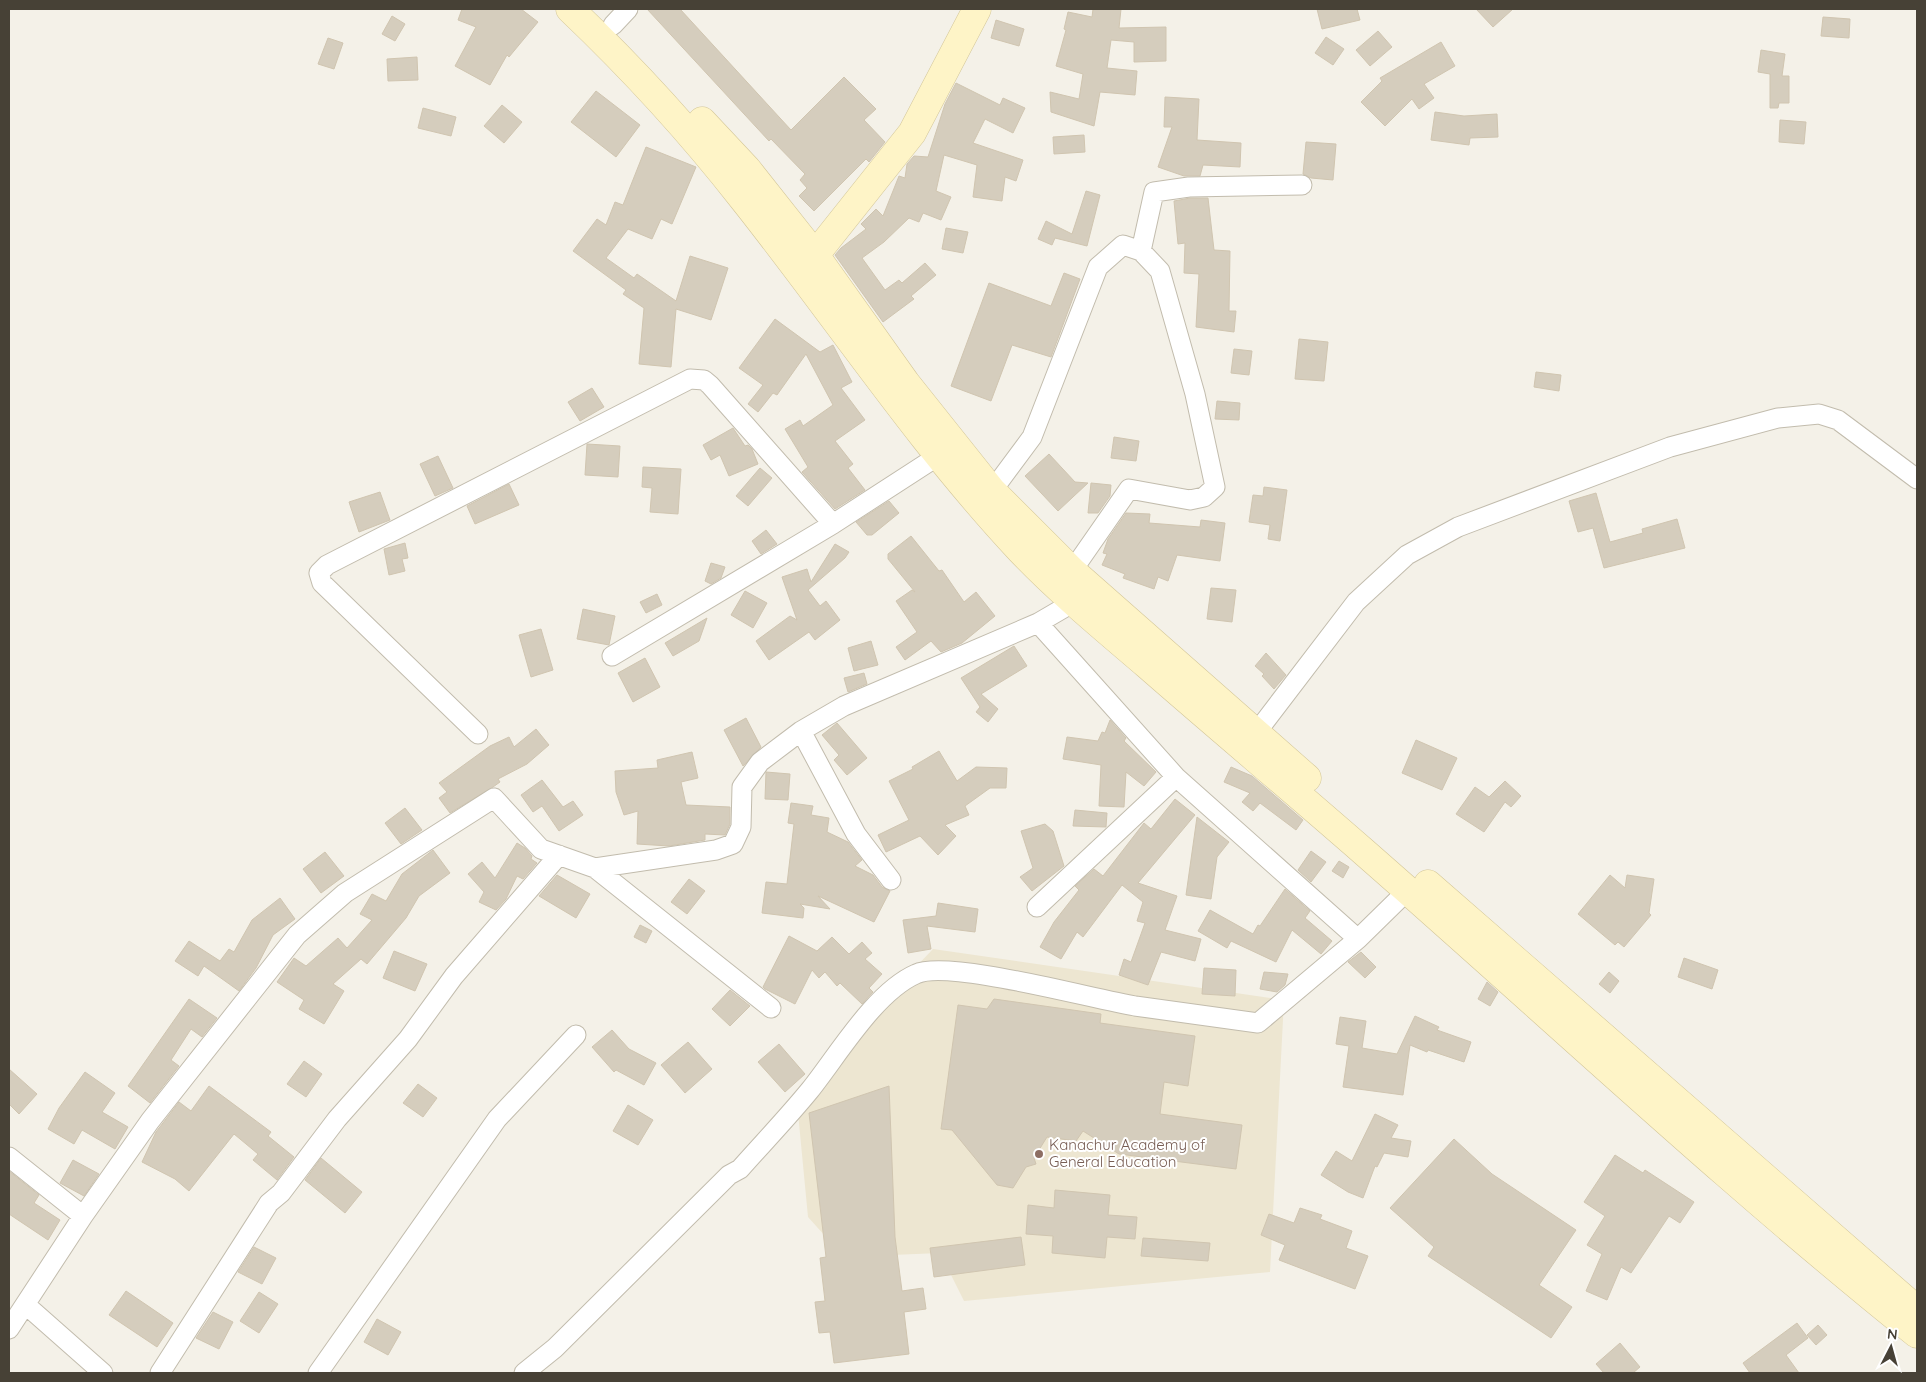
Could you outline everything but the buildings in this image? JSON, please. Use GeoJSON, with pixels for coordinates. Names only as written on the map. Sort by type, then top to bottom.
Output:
{"type":"FeatureCollection","features":[{"type":"Feature","properties":{"kind":"main road"},"geometry":{"type":"LineString","coordinates":[[570,9],[686,129],[806,262],[992,491],[1072,571],[1125,632],[1572,1024],[1745,1192],[1917,1334]]}},
{"type":"Feature","properties":{"kind":"main road"},"geometry":{"type":"LineString","coordinates":[[806,262],[912,134],[977,9]]}},
{"type":"Feature","properties":{"kind":"main road"},"geometry":{"type":"LineString","coordinates":[[612,14],[747,169],[806,262],[938,456],[994,521],[1074,602],[1125,632],[1256,733],[1372,847],[1407,891],[1572,1024],[1917,1310]]}},
{"type":"Feature","properties":{"kind":"street"},"geometry":{"type":"LineString","coordinates":[[1141,251],[1154,192],[1189,187],[1302,185]]}},
{"type":"Feature","properties":{"kind":"street"},"geometry":{"type":"LineString","coordinates":[[992,491],[1032,437],[1098,266],[1123,245],[1141,251],[1160,271],[1195,394],[1215,487],[1204,497],[1190,500],[1128,489],[1072,571]]}},
{"type":"Feature","properties":{"kind":"street"},"geometry":{"type":"LineString","coordinates":[[478,734],[322,583],[319,574],[327,565],[690,379],[697,379],[710,385],[833,524]]}},
{"type":"Feature","properties":{"kind":"street"},"geometry":{"type":"LineString","coordinates":[[1256,733],[1356,602],[1407,555],[1458,527],[1670,448],[1778,418],[1819,414],[1838,420],[1917,479]]}},
{"type":"Feature","properties":{"kind":"street"},"geometry":{"type":"LineString","coordinates":[[612,656],[833,524],[938,456]]}},
{"type":"Feature","properties":{"kind":"street"},"geometry":{"type":"LineString","coordinates":[[595,868],[716,850],[733,844],[741,827],[742,787],[760,762],[801,732],[844,706],[1038,623],[1074,602]]}},
{"type":"Feature","properties":{"kind":"street"},"geometry":{"type":"LineString","coordinates":[[1038,623],[1176,777],[1358,939]]}},
{"type":"Feature","properties":{"kind":"street"},"geometry":{"type":"LineString","coordinates":[[801,732],[856,834],[891,880]]}},
{"type":"Feature","properties":{"kind":"street"},"geometry":{"type":"LineString","coordinates":[[1036,908],[1176,777]]}},
{"type":"Feature","properties":{"kind":"street"},"geometry":{"type":"LineString","coordinates":[[9,1329],[26,1306],[83,1216],[150,1121],[292,942],[346,893],[494,798],[541,849],[595,868],[771,1008]]}},
{"type":"Feature","properties":{"kind":"street"},"geometry":{"type":"LineString","coordinates":[[160,1373],[269,1203],[281,1193],[337,1119],[408,1039],[454,976],[559,855]]}},
{"type":"Feature","properties":{"kind":"street"},"geometry":{"type":"LineString","coordinates":[[524,1373],[555,1348],[729,1176],[740,1169],[809,1091],[875,1006],[892,988],[915,974],[928,970],[964,972],[1134,1006],[1258,1022],[1358,939],[1407,891]]}},
{"type":"Feature","properties":{"kind":"street"},"geometry":{"type":"LineString","coordinates":[[318,1373],[497,1118],[576,1035]]}},
{"type":"Feature","properties":{"kind":"street"},"geometry":{"type":"LineString","coordinates":[[9,1156],[83,1216]]}},
{"type":"Feature","properties":{"kind":"street"},"geometry":{"type":"LineString","coordinates":[[26,1306],[103,1373]]}},
{"type":"Feature","properties":{"kind":"shaded area","name":"Kanachur Academy of General Education"},"geometry":{"type":"Polygon","coordinates":[[[933,949],[1284,1000],[1270,1272],[964,1301],[940,1253],[844,1257],[808,1217],[796,1092],[933,949]]]}},
{"type":"Feature","properties":{"kind":"place","name":"Kanachur Academy of General Education"},"geometry":{"type":"Point","coordinates":[1039,1154]}}]}
